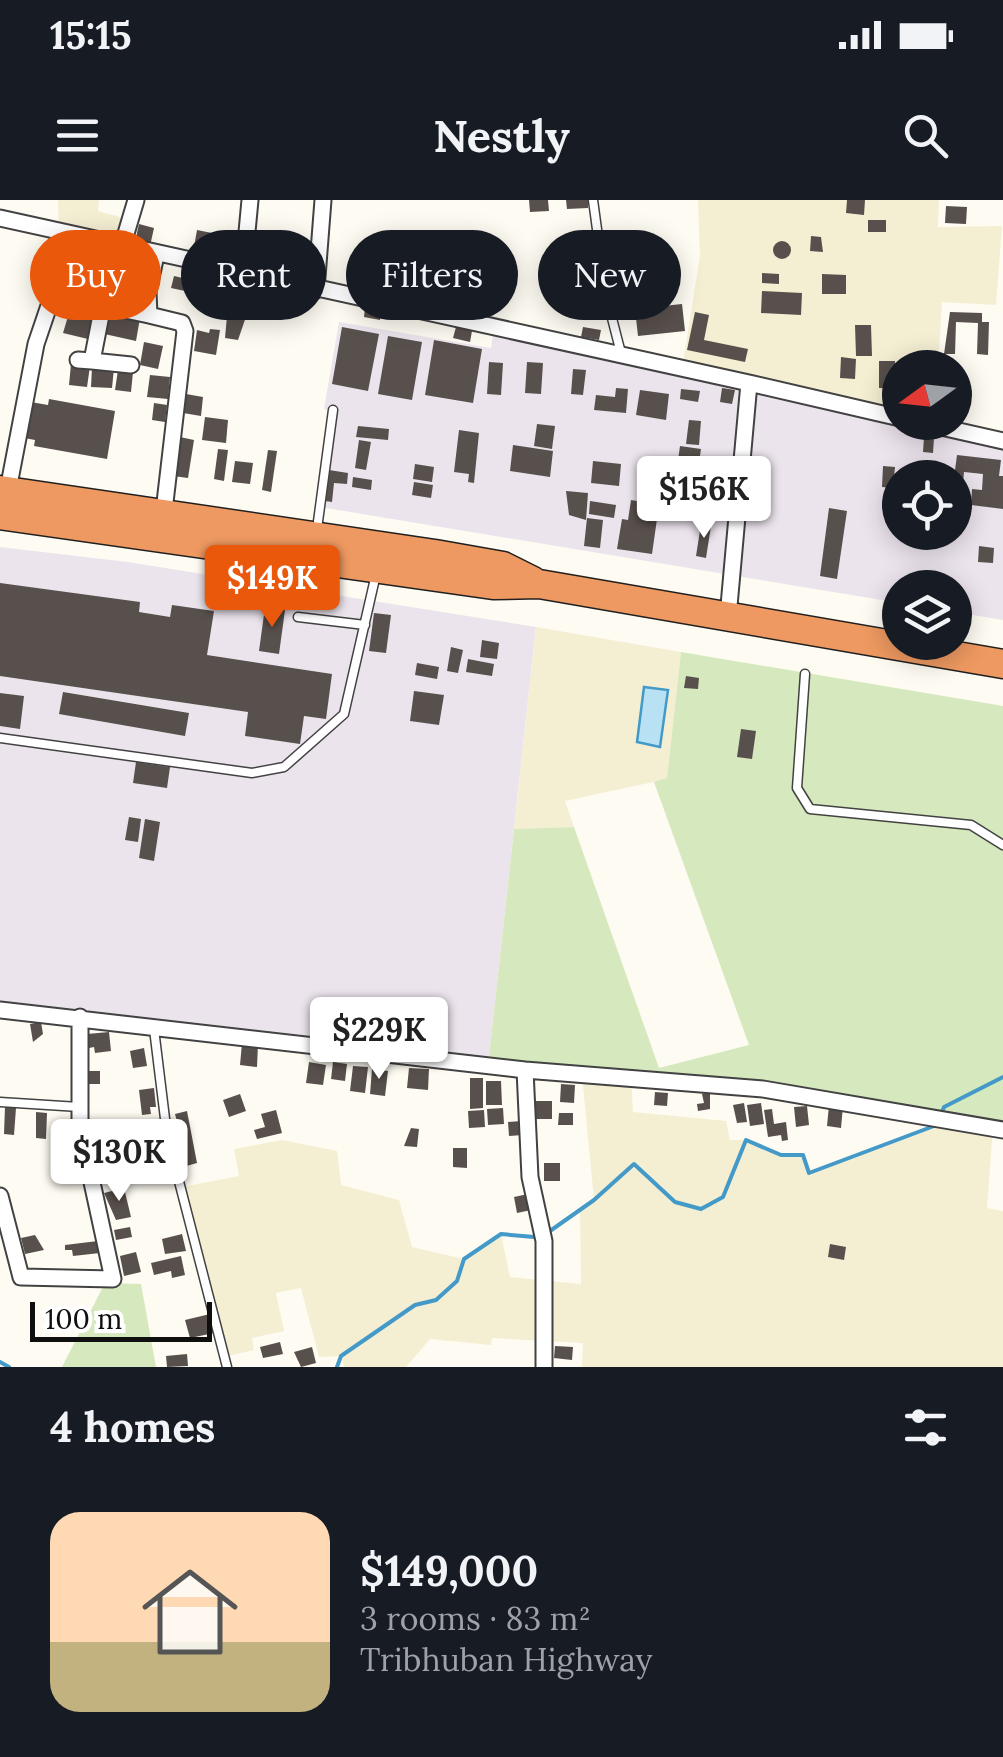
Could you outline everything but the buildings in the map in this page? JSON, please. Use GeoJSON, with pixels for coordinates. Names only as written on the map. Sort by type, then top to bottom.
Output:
{"type":"FeatureCollection","features":[{"type":"Feature","properties":{"kind":"highway"},"geometry":{"type":"LineString","coordinates":[[3,499],[164,511],[503,566],[539,584]]}},
{"type":"Feature","properties":{"kind":"highway"},"geometry":{"type":"LineString","coordinates":[[3,499],[377,568],[493,585],[539,584],[1003,664]]}},
{"type":"Feature","properties":{"kind":"street"},"geometry":{"type":"LineString","coordinates":[[127,230],[136,200]]}},
{"type":"Feature","properties":{"kind":"street"},"geometry":{"type":"LineString","coordinates":[[247,230],[250,200]]}},
{"type":"Feature","properties":{"kind":"street"},"geometry":{"type":"LineString","coordinates":[[321,230],[323,200]]}},
{"type":"Feature","properties":{"kind":"street"},"geometry":{"type":"LineString","coordinates":[[0,218],[52,230]]}},
{"type":"Feature","properties":{"kind":"street"},"geometry":{"type":"LineString","coordinates":[[326,292],[882,414]]}},
{"type":"Feature","properties":{"kind":"street"},"geometry":{"type":"LineString","coordinates":[[161,318],[182,324],[185,332],[164,511]]}},
{"type":"Feature","properties":{"kind":"street"},"geometry":{"type":"LineString","coordinates":[[3,499],[44,320]]}},
{"type":"Feature","properties":{"kind":"street"},"geometry":{"type":"LineString","coordinates":[[99,320],[85,360],[131,366]]}},
{"type":"Feature","properties":{"kind":"street"},"geometry":{"type":"LineString","coordinates":[[728,617],[748,383]]}},
{"type":"Feature","properties":{"kind":"street"},"geometry":{"type":"LineString","coordinates":[[972,435],[1003,442]]}},
{"type":"Feature","properties":{"kind":"street"},"geometry":{"type":"LineString","coordinates":[[0,1010],[526,1070],[763,1089],[1003,1130]]}},
{"type":"Feature","properties":{"kind":"street"},"geometry":{"type":"LineString","coordinates":[[0,1196],[21,1277],[113,1279],[80,1106],[80,1017]]}},
{"type":"Feature","properties":{"kind":"street"},"geometry":{"type":"LineString","coordinates":[[526,1070],[530,1177],[544,1240],[544,1367]]}},
{"type":"Feature","properties":{"kind":"lane"},"geometry":{"type":"LineString","coordinates":[[593,200],[606,295],[622,356]]}},
{"type":"Feature","properties":{"kind":"lane"},"geometry":{"type":"LineString","coordinates":[[316,536],[332,410]]}},
{"type":"Feature","properties":{"kind":"lane"},"geometry":{"type":"LineString","coordinates":[[0,738],[252,773],[284,766],[344,714],[377,568]]}},
{"type":"Feature","properties":{"kind":"lane"},"geometry":{"type":"LineString","coordinates":[[298,617],[365,626]]}},
{"type":"Feature","properties":{"kind":"lane"},"geometry":{"type":"LineString","coordinates":[[805,674],[797,788],[810,809],[971,825],[1003,844]]}},
{"type":"Feature","properties":{"kind":"lane"},"geometry":{"type":"LineString","coordinates":[[154,1029],[167,1135],[227,1367]]}},
{"type":"Feature","properties":{"kind":"lane"},"geometry":{"type":"LineString","coordinates":[[0,1102],[80,1106]]}},
{"type":"Feature","properties":{"kind":"shaded area"},"geometry":{"type":"Polygon","coordinates":[[[58,200],[99,200],[98,211],[130,220],[127,230],[59,230],[58,200]]]}},
{"type":"Feature","properties":{"kind":"shaded area"},"geometry":{"type":"Polygon","coordinates":[[[698,200],[939,200],[938,227],[1002,226],[996,305],[942,302],[939,350],[882,350],[882,414],[682,369],[700,256],[698,200]]]}},
{"type":"Feature","properties":{"kind":"shaded area"},"geometry":{"type":"Polygon","coordinates":[[[339,322],[491,348],[494,329],[882,418],[882,440],[972,440],[972,435],[1003,441],[1003,620],[972,615],[972,570],[882,570],[882,600],[320,507],[332,410],[324,409],[339,322]]]}},
{"type":"Feature","properties":{"kind":"shaded area"},"geometry":{"type":"Polygon","coordinates":[[[0,547],[128,562],[536,627],[488,1066],[0,1010],[0,547]]]}},
{"type":"Feature","properties":{"kind":"shaded area"},"geometry":{"type":"Polygon","coordinates":[[[536,627],[681,652],[667,779],[565,801],[574,827],[514,829],[536,627]]]}},
{"type":"Feature","properties":{"kind":"shaded area"},"geometry":{"type":"Polygon","coordinates":[[[582,1075],[631,1079],[633,1112],[726,1121],[730,1140],[746,1140],[781,1155],[803,1155],[810,1173],[937,1124],[993,1128],[987,1208],[1003,1211],[1003,1367],[582,1367],[583,1343],[492,1338],[491,1345],[430,1339],[406,1367],[344,1367],[341,1356],[319,1357],[301,1288],[276,1293],[284,1331],[252,1338],[254,1350],[224,1357],[182,1187],[239,1176],[234,1149],[282,1140],[337,1151],[341,1185],[399,1200],[412,1247],[464,1259],[501,1234],[510,1277],[581,1284],[580,1211],[594,1200],[582,1075]]]}},
{"type":"Feature","properties":{"kind":"green space"},"geometry":{"type":"Polygon","coordinates":[[[681,652],[1003,706],[1003,1130],[763,1089],[488,1066],[514,829],[574,827],[659,1068],[749,1045],[654,782],[667,778],[681,652]]]}},
{"type":"Feature","properties":{"kind":"green space"},"geometry":{"type":"Polygon","coordinates":[[[105,1283],[141,1284],[156,1367],[62,1367],[105,1283]]]}},
{"type":"Feature","properties":{"kind":"water"},"geometry":{"type":"Polygon","coordinates":[[[644,687],[668,690],[660,747],[637,742],[644,687]]]}},
{"type":"Feature","properties":{"kind":"waterway"},"geometry":{"type":"LineString","coordinates":[[941,1114],[944,1107],[1003,1077]]}},
{"type":"Feature","properties":{"kind":"waterway"},"geometry":{"type":"LineString","coordinates":[[550,1231],[594,1200],[634,1164],[675,1202],[701,1209],[723,1197],[746,1140],[781,1155],[803,1155],[809,1173],[934,1126]]}},
{"type":"Feature","properties":{"kind":"waterway"},"geometry":{"type":"LineString","coordinates":[[337,1367],[341,1356],[415,1305],[436,1300],[457,1281],[464,1259],[501,1234],[534,1237]]}},
{"type":"Feature","properties":{"kind":"waterway"},"geometry":{"type":"LineString","coordinates":[[0,1362],[9,1367]]}}]}
